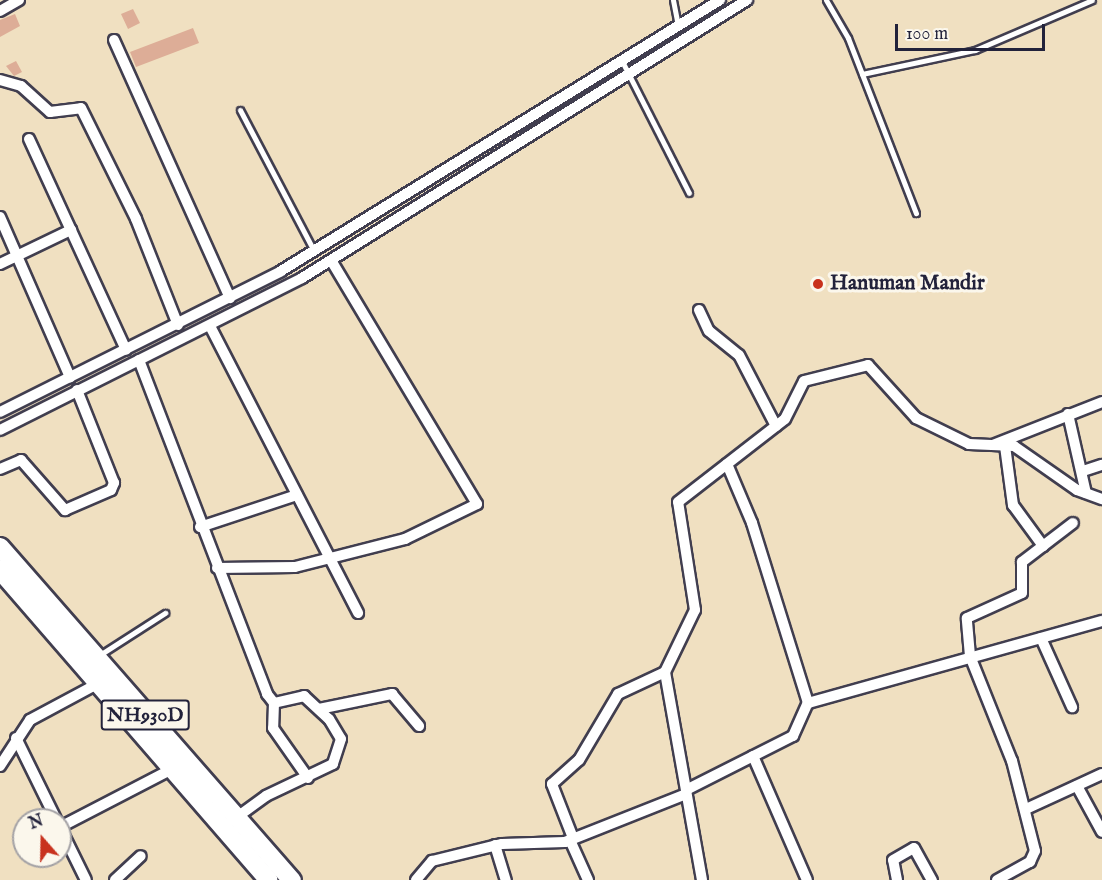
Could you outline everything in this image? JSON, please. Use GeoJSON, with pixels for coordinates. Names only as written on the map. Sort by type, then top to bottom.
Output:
{"type":"FeatureCollection","features":[{"type":"Feature","properties":{"kind":"highway","name":"NH930D"},"geometry":{"type":"LineString","coordinates":[[0,547],[292,880]]}},
{"type":"Feature","properties":{"kind":"highway","name":"NH930D"},"geometry":{"type":"LineString","coordinates":[[0,570],[99,682],[170,770],[269,880]]}},
{"type":"Feature","properties":{"kind":"street"},"geometry":{"type":"LineString","coordinates":[[0,11],[19,0]]}},
{"type":"Feature","properties":{"kind":"street"},"geometry":{"type":"LineString","coordinates":[[0,412],[178,325],[314,251],[720,0]]}},
{"type":"Feature","properties":{"kind":"street"},"geometry":{"type":"LineString","coordinates":[[0,430],[210,326],[331,260],[747,0]]}},
{"type":"Feature","properties":{"kind":"street"},"geometry":{"type":"LineString","coordinates":[[114,40],[230,298]]}},
{"type":"Feature","properties":{"kind":"street"},"geometry":{"type":"LineString","coordinates":[[0,80],[21,86],[50,112],[81,108],[136,219],[178,325]]}},
{"type":"Feature","properties":{"kind":"street"},"geometry":{"type":"LineString","coordinates":[[29,139],[126,350]]}},
{"type":"Feature","properties":{"kind":"street"},"geometry":{"type":"LineString","coordinates":[[0,217],[70,377]]}},
{"type":"Feature","properties":{"kind":"street"},"geometry":{"type":"LineString","coordinates":[[0,264],[71,230]]}},
{"type":"Feature","properties":{"kind":"street"},"geometry":{"type":"LineString","coordinates":[[217,568],[270,571],[405,539],[477,504],[331,260]]}},
{"type":"Feature","properties":{"kind":"street"},"geometry":{"type":"LineString","coordinates":[[699,310],[709,331],[739,355],[776,426]]}},
{"type":"Feature","properties":{"kind":"street"},"geometry":{"type":"LineString","coordinates":[[210,326],[358,613]]}},
{"type":"Feature","properties":{"kind":"street"},"geometry":{"type":"LineString","coordinates":[[139,360],[200,527],[274,703],[273,728],[308,778]]}},
{"type":"Feature","properties":{"kind":"street"},"geometry":{"type":"LineString","coordinates":[[702,880],[665,672],[695,610],[678,502],[776,426],[804,381],[868,365],[916,418],[969,444],[1005,446],[1086,493],[1102,498]]}},
{"type":"Feature","properties":{"kind":"street"},"geometry":{"type":"LineString","coordinates":[[0,469],[21,460],[65,510],[111,490],[114,483],[77,390]]}},
{"type":"Feature","properties":{"kind":"street"},"geometry":{"type":"LineString","coordinates":[[993,445],[1102,402]]}},
{"type":"Feature","properties":{"kind":"street"},"geometry":{"type":"LineString","coordinates":[[1068,414],[1083,471],[1086,493]]}},
{"type":"Feature","properties":{"kind":"street"},"geometry":{"type":"LineString","coordinates":[[1005,446],[1013,505],[1043,546]]}},
{"type":"Feature","properties":{"kind":"street"},"geometry":{"type":"LineString","coordinates":[[416,880],[428,863],[495,845],[571,839],[686,792],[793,736],[808,703],[752,523],[727,464]]}},
{"type":"Feature","properties":{"kind":"street"},"geometry":{"type":"LineString","coordinates":[[1083,471],[1102,465]]}},
{"type":"Feature","properties":{"kind":"street"},"geometry":{"type":"LineString","coordinates":[[200,527],[297,495]]}},
{"type":"Feature","properties":{"kind":"street"},"geometry":{"type":"LineString","coordinates":[[997,880],[1034,856],[1026,809],[970,656],[968,617],[1022,593],[1019,566],[1073,523]]}},
{"type":"Feature","properties":{"kind":"street"},"geometry":{"type":"LineString","coordinates":[[808,703],[1102,621]]}},
{"type":"Feature","properties":{"kind":"street"},"geometry":{"type":"LineString","coordinates":[[1041,638],[1072,707]]}},
{"type":"Feature","properties":{"kind":"street"},"geometry":{"type":"LineString","coordinates":[[588,880],[552,784],[579,760],[618,694],[665,672]]}},
{"type":"Feature","properties":{"kind":"street"},"geometry":{"type":"LineString","coordinates":[[0,766],[16,738],[33,718],[99,682]]}},
{"type":"Feature","properties":{"kind":"street"},"geometry":{"type":"LineString","coordinates":[[320,709],[392,694],[419,726]]}},
{"type":"Feature","properties":{"kind":"street"},"geometry":{"type":"LineString","coordinates":[[236,818],[266,796],[308,778],[333,764],[340,743],[320,709],[298,695],[274,703]]}},
{"type":"Feature","properties":{"kind":"street"},"geometry":{"type":"LineString","coordinates":[[16,738],[26,766],[53,808]]}},
{"type":"Feature","properties":{"kind":"street"},"geometry":{"type":"LineString","coordinates":[[753,756],[807,880]]}},
{"type":"Feature","properties":{"kind":"street"},"geometry":{"type":"LineString","coordinates":[[72,821],[170,770]]}},
{"type":"Feature","properties":{"kind":"street"},"geometry":{"type":"LineString","coordinates":[[1026,809],[1102,774]]}},
{"type":"Feature","properties":{"kind":"street"},"geometry":{"type":"LineString","coordinates":[[1077,786],[1102,832]]}},
{"type":"Feature","properties":{"kind":"street"},"geometry":{"type":"LineString","coordinates":[[72,845],[86,880]]}},
{"type":"Feature","properties":{"kind":"street"},"geometry":{"type":"LineString","coordinates":[[495,845],[506,880]]}},
{"type":"Feature","properties":{"kind":"street"},"geometry":{"type":"LineString","coordinates":[[897,880],[893,860],[914,848],[932,880]]}},
{"type":"Feature","properties":{"kind":"street"},"geometry":{"type":"LineString","coordinates":[[115,880],[141,856]]}},
{"type":"Feature","properties":{"kind":"lane"},"geometry":{"type":"LineString","coordinates":[[672,0],[678,26]]}},
{"type":"Feature","properties":{"kind":"lane"},"geometry":{"type":"LineString","coordinates":[[826,0],[862,74],[916,213]]}},
{"type":"Feature","properties":{"kind":"lane"},"geometry":{"type":"LineString","coordinates":[[862,74],[975,50],[1092,0]]}},
{"type":"Feature","properties":{"kind":"lane"},"geometry":{"type":"LineString","coordinates":[[622,61],[689,193]]}},
{"type":"Feature","properties":{"kind":"lane"},"geometry":{"type":"LineString","coordinates":[[543,108],[552,123]]}},
{"type":"Feature","properties":{"kind":"lane"},"geometry":{"type":"LineString","coordinates":[[240,110],[314,251]]}},
{"type":"Feature","properties":{"kind":"lane"},"geometry":{"type":"LineString","coordinates":[[95,658],[165,613]]}},
{"type":"Feature","properties":{"kind":"building"},"geometry":{"type":"Polygon","coordinates":[[[133,9],[140,23],[128,29],[121,14],[133,9]]]}},
{"type":"Feature","properties":{"kind":"building"},"geometry":{"type":"Polygon","coordinates":[[[15,14],[20,26],[0,37],[0,20],[15,14]]]}},
{"type":"Feature","properties":{"kind":"building"},"geometry":{"type":"Polygon","coordinates":[[[193,28],[199,43],[136,67],[130,52],[193,28]]]}},
{"type":"Feature","properties":{"kind":"building"},"geometry":{"type":"Polygon","coordinates":[[[16,61],[22,72],[14,76],[6,66],[16,61]]]}},
{"type":"Feature","properties":{"kind":"place","name":"Hanuman Mandir"},"geometry":{"type":"Point","coordinates":[818,284]}}]}
